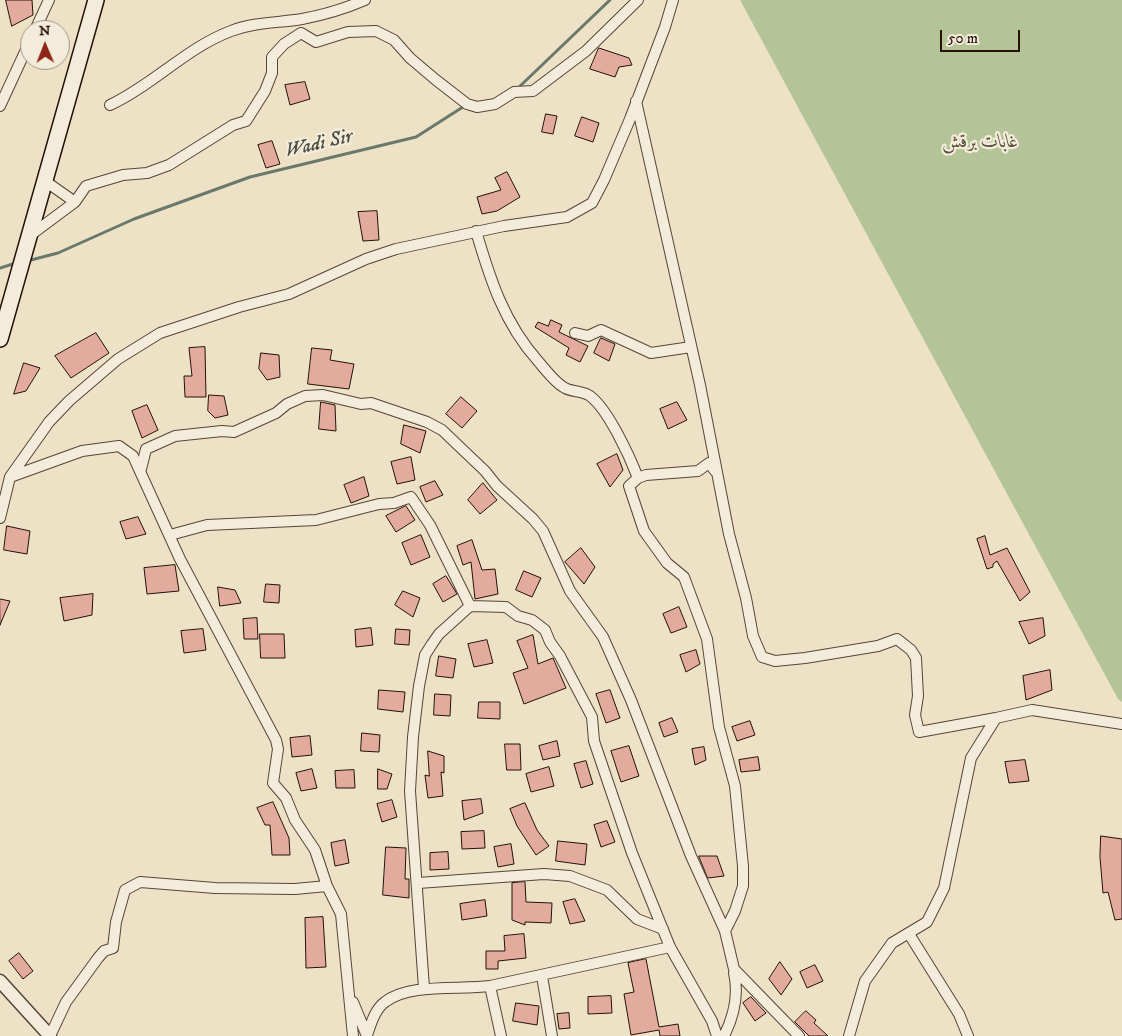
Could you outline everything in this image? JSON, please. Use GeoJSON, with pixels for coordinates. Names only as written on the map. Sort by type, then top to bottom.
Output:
{"type":"FeatureCollection","features":[{"type":"Feature","properties":{"kind":"main road"},"geometry":{"type":"LineString","coordinates":[[0,339],[44,181],[77,75],[96,0]]}},
{"type":"Feature","properties":{"kind":"street"},"geometry":{"type":"LineString","coordinates":[[39,20],[48,0]]}},
{"type":"Feature","properties":{"kind":"street"},"geometry":{"type":"LineString","coordinates":[[110,105],[138,90],[194,51],[220,36],[255,24],[302,19],[340,10],[364,0]]}},
{"type":"Feature","properties":{"kind":"street"},"geometry":{"type":"LineString","coordinates":[[28,237],[75,202],[86,186],[123,175],[147,173],[169,165],[233,125],[246,121],[266,91],[272,73],[272,57],[284,44],[300,33],[316,42],[348,32],[376,31],[394,40],[410,58],[436,80],[467,104],[477,107],[495,104],[514,92],[533,91],[586,51],[638,0]]}},
{"type":"Feature","properties":{"kind":"street"},"geometry":{"type":"LineString","coordinates":[[0,518],[10,477],[36,439],[69,401],[118,359],[160,333],[239,306],[289,294],[366,258],[430,240],[476,231],[567,218],[592,203],[604,180],[636,100],[665,27],[673,0]]}},
{"type":"Feature","properties":{"kind":"street"},"geometry":{"type":"LineString","coordinates":[[0,106],[20,63]]}},
{"type":"Feature","properties":{"kind":"street"},"geometry":{"type":"LineString","coordinates":[[636,100],[707,416],[729,534],[746,598],[753,636],[762,657],[775,661],[805,658],[878,646],[897,639],[911,650],[916,658],[918,696],[915,715],[919,732],[1032,710],[1122,724]]}},
{"type":"Feature","properties":{"kind":"street"},"geometry":{"type":"LineString","coordinates":[[44,181],[75,202]]}},
{"type":"Feature","properties":{"kind":"street"},"geometry":{"type":"LineString","coordinates":[[476,231],[494,292],[514,331],[538,361],[565,388],[590,395],[608,419],[629,454],[638,478]]}},
{"type":"Feature","properties":{"kind":"street"},"geometry":{"type":"LineString","coordinates":[[575,332],[588,336],[601,330],[651,353],[691,347]]}},
{"type":"Feature","properties":{"kind":"street"},"geometry":{"type":"LineString","coordinates":[[140,469],[146,448],[163,440],[175,436],[222,431],[234,432],[276,414],[287,404],[305,396],[323,396],[361,404],[371,404],[427,422],[442,430],[463,448],[497,486],[519,505],[543,531],[570,591],[603,638],[631,700],[691,856],[725,931],[738,989],[737,999],[724,1036]]}},
{"type":"Feature","properties":{"kind":"street"},"geometry":{"type":"LineString","coordinates":[[10,477],[82,451],[119,446],[133,456],[180,559],[276,740],[278,749],[273,783],[286,798],[295,820],[315,850],[326,886],[341,914],[353,1036]]}},
{"type":"Feature","properties":{"kind":"street"},"geometry":{"type":"LineString","coordinates":[[716,471],[709,463],[698,471],[646,475],[638,478],[629,486],[644,531],[667,563],[684,577],[705,632],[722,741],[735,786],[744,883],[735,911],[725,931]]}},
{"type":"Feature","properties":{"kind":"street"},"geometry":{"type":"LineString","coordinates":[[170,535],[208,526],[316,520],[379,504],[394,503],[411,497],[430,525],[470,606]]}},
{"type":"Feature","properties":{"kind":"street"},"geometry":{"type":"LineString","coordinates":[[424,988],[410,784],[419,686],[425,655],[439,634],[470,606],[506,608],[518,616],[532,620],[545,630],[592,718],[594,741],[629,844],[670,946],[712,1021],[717,1036]]}},
{"type":"Feature","properties":{"kind":"street"},"geometry":{"type":"LineString","coordinates":[[849,1036],[851,1023],[858,1012],[865,981],[892,943],[927,922],[944,888],[971,758],[996,718]]}},
{"type":"Feature","properties":{"kind":"street"},"geometry":{"type":"LineString","coordinates":[[418,883],[544,874],[570,876],[607,890],[637,919],[663,929]]}},
{"type":"Feature","properties":{"kind":"street"},"geometry":{"type":"LineString","coordinates":[[0,981],[50,1036],[66,1002],[104,951],[113,948],[116,922],[125,890],[140,882],[215,888],[296,889],[326,886]]}},
{"type":"Feature","properties":{"kind":"street"},"geometry":{"type":"LineString","coordinates":[[909,934],[959,1014],[968,1036]]}},
{"type":"Feature","properties":{"kind":"street"},"geometry":{"type":"LineString","coordinates":[[367,1036],[373,1018],[384,1002],[412,989],[466,989],[490,986],[542,976],[670,946]]}},
{"type":"Feature","properties":{"kind":"street"},"geometry":{"type":"LineString","coordinates":[[734,969],[799,1036]]}},
{"type":"Feature","properties":{"kind":"street"},"geometry":{"type":"LineString","coordinates":[[542,976],[552,1036]]}},
{"type":"Feature","properties":{"kind":"street"},"geometry":{"type":"LineString","coordinates":[[347,982],[367,1036]]}},
{"type":"Feature","properties":{"kind":"street"},"geometry":{"type":"LineString","coordinates":[[490,986],[501,1036]]}},
{"type":"Feature","properties":{"kind":"green space","name":"غابات برقش"},"geometry":{"type":"Polygon","coordinates":[[[740,0],[1122,0],[1122,702],[1118,699],[740,0]]]}},
{"type":"Feature","properties":{"kind":"building"},"geometry":{"type":"Polygon","coordinates":[[[6,0],[32,0],[33,15],[20,20],[12,26],[6,0]]]}},
{"type":"Feature","properties":{"kind":"building"},"geometry":{"type":"Polygon","coordinates":[[[599,48],[629,58],[632,65],[619,67],[615,77],[590,69],[599,48]]]}},
{"type":"Feature","properties":{"kind":"building"},"geometry":{"type":"Polygon","coordinates":[[[305,82],[310,99],[290,105],[285,85],[305,82]]]}},
{"type":"Feature","properties":{"kind":"building"},"geometry":{"type":"Polygon","coordinates":[[[546,114],[557,116],[553,134],[542,132],[546,114]]]}},
{"type":"Feature","properties":{"kind":"building"},"geometry":{"type":"Polygon","coordinates":[[[582,117],[599,123],[593,142],[575,136],[582,117]]]}},
{"type":"Feature","properties":{"kind":"building"},"geometry":{"type":"Polygon","coordinates":[[[272,141],[280,164],[266,168],[258,145],[272,141]]]}},
{"type":"Feature","properties":{"kind":"building"},"geometry":{"type":"Polygon","coordinates":[[[507,172],[520,197],[497,211],[482,214],[477,197],[501,190],[495,178],[507,172]]]}},
{"type":"Feature","properties":{"kind":"building"},"geometry":{"type":"Polygon","coordinates":[[[377,211],[379,240],[363,241],[358,212],[377,211]]]}},
{"type":"Feature","properties":{"kind":"building"},"geometry":{"type":"Polygon","coordinates":[[[551,320],[562,325],[559,332],[588,346],[580,362],[566,355],[569,348],[535,327],[538,322],[548,326],[551,320]]]}},
{"type":"Feature","properties":{"kind":"building"},"geometry":{"type":"Polygon","coordinates":[[[96,333],[109,353],[71,378],[55,356],[96,333]]]}},
{"type":"Feature","properties":{"kind":"building"},"geometry":{"type":"Polygon","coordinates":[[[601,338],[615,344],[609,361],[594,353],[601,338]]]}},
{"type":"Feature","properties":{"kind":"building"},"geometry":{"type":"Polygon","coordinates":[[[205,347],[206,397],[185,397],[184,376],[192,376],[189,348],[205,347]]]}},
{"type":"Feature","properties":{"kind":"building"},"geometry":{"type":"Polygon","coordinates":[[[312,348],[332,350],[330,360],[354,364],[349,389],[308,384],[312,348]]]}},
{"type":"Feature","properties":{"kind":"building"},"geometry":{"type":"Polygon","coordinates":[[[261,353],[279,355],[280,377],[267,380],[259,369],[261,353]]]}},
{"type":"Feature","properties":{"kind":"building"},"geometry":{"type":"Polygon","coordinates":[[[24,363],[40,368],[26,391],[14,394],[24,363]]]}},
{"type":"Feature","properties":{"kind":"building"},"geometry":{"type":"Polygon","coordinates":[[[209,395],[224,396],[228,415],[215,418],[208,411],[209,395]]]}},
{"type":"Feature","properties":{"kind":"building"},"geometry":{"type":"Polygon","coordinates":[[[461,397],[477,411],[462,428],[446,414],[461,397]]]}},
{"type":"Feature","properties":{"kind":"building"},"geometry":{"type":"Polygon","coordinates":[[[321,402],[335,405],[336,431],[319,429],[321,402]]]}},
{"type":"Feature","properties":{"kind":"building"},"geometry":{"type":"Polygon","coordinates":[[[677,402],[687,420],[668,429],[660,409],[677,402]]]}},
{"type":"Feature","properties":{"kind":"building"},"geometry":{"type":"Polygon","coordinates":[[[147,405],[158,430],[142,438],[132,411],[147,405]]]}},
{"type":"Feature","properties":{"kind":"building"},"geometry":{"type":"Polygon","coordinates":[[[404,425],[426,431],[420,453],[401,444],[404,425]]]}},
{"type":"Feature","properties":{"kind":"building"},"geometry":{"type":"Polygon","coordinates":[[[617,454],[623,470],[610,487],[597,464],[617,454]]]}},
{"type":"Feature","properties":{"kind":"building"},"geometry":{"type":"Polygon","coordinates":[[[411,457],[415,480],[397,484],[391,462],[411,457]]]}},
{"type":"Feature","properties":{"kind":"building"},"geometry":{"type":"Polygon","coordinates":[[[364,477],[369,496],[351,503],[344,485],[364,477]]]}},
{"type":"Feature","properties":{"kind":"building"},"geometry":{"type":"Polygon","coordinates":[[[435,481],[443,495],[426,502],[420,487],[435,481]]]}},
{"type":"Feature","properties":{"kind":"building"},"geometry":{"type":"Polygon","coordinates":[[[483,483],[497,500],[480,514],[468,500],[483,483]]]}},
{"type":"Feature","properties":{"kind":"building"},"geometry":{"type":"Polygon","coordinates":[[[406,506],[415,520],[396,532],[386,516],[406,506]]]}},
{"type":"Feature","properties":{"kind":"building"},"geometry":{"type":"Polygon","coordinates":[[[138,517],[146,534],[126,539],[120,522],[138,517]]]}},
{"type":"Feature","properties":{"kind":"building"},"geometry":{"type":"Polygon","coordinates":[[[7,526],[30,531],[27,554],[4,550],[7,526]]]}},
{"type":"Feature","properties":{"kind":"building"},"geometry":{"type":"Polygon","coordinates":[[[421,535],[430,557],[411,565],[402,543],[421,535]]]}},
{"type":"Feature","properties":{"kind":"building"},"geometry":{"type":"Polygon","coordinates":[[[985,536],[990,555],[1007,548],[1030,592],[1020,601],[997,561],[993,564],[993,567],[987,569],[977,539],[985,536]]]}},
{"type":"Feature","properties":{"kind":"building"},"geometry":{"type":"Polygon","coordinates":[[[472,540],[482,570],[495,569],[498,594],[475,599],[471,562],[463,565],[457,546],[472,540]]]}},
{"type":"Feature","properties":{"kind":"building"},"geometry":{"type":"Polygon","coordinates":[[[581,548],[595,567],[584,584],[565,562],[581,548]]]}},
{"type":"Feature","properties":{"kind":"building"},"geometry":{"type":"Polygon","coordinates":[[[175,565],[179,591],[147,594],[144,568],[175,565]]]}},
{"type":"Feature","properties":{"kind":"building"},"geometry":{"type":"Polygon","coordinates":[[[524,571],[541,578],[532,597],[516,590],[524,571]]]}},
{"type":"Feature","properties":{"kind":"building"},"geometry":{"type":"Polygon","coordinates":[[[446,576],[457,594],[443,602],[433,584],[446,576]]]}},
{"type":"Feature","properties":{"kind":"building"},"geometry":{"type":"Polygon","coordinates":[[[266,584],[280,585],[279,603],[264,602],[266,584]]]}},
{"type":"Feature","properties":{"kind":"building"},"geometry":{"type":"Polygon","coordinates":[[[218,587],[235,590],[241,603],[220,606],[218,587]]]}},
{"type":"Feature","properties":{"kind":"building"},"geometry":{"type":"Polygon","coordinates":[[[403,591],[420,598],[413,617],[395,605],[403,591]]]}},
{"type":"Feature","properties":{"kind":"building"},"geometry":{"type":"Polygon","coordinates":[[[93,594],[92,615],[64,621],[60,598],[93,594]]]}},
{"type":"Feature","properties":{"kind":"building"},"geometry":{"type":"Polygon","coordinates":[[[0,599],[10,601],[0,625],[0,599]]]}},
{"type":"Feature","properties":{"kind":"building"},"geometry":{"type":"Polygon","coordinates":[[[679,607],[687,627],[671,633],[663,614],[679,607]]]}},
{"type":"Feature","properties":{"kind":"building"},"geometry":{"type":"Polygon","coordinates":[[[257,618],[258,639],[244,639],[243,619],[257,618]]]}},
{"type":"Feature","properties":{"kind":"building"},"geometry":{"type":"Polygon","coordinates":[[[1043,618],[1045,636],[1029,644],[1019,622],[1043,618]]]}},
{"type":"Feature","properties":{"kind":"building"},"geometry":{"type":"Polygon","coordinates":[[[371,628],[373,645],[356,647],[355,630],[371,628]]]}},
{"type":"Feature","properties":{"kind":"building"},"geometry":{"type":"Polygon","coordinates":[[[203,629],[206,650],[184,653],[181,631],[203,629]]]}},
{"type":"Feature","properties":{"kind":"building"},"geometry":{"type":"Polygon","coordinates":[[[396,629],[410,630],[409,645],[395,644],[396,629]]]}},
{"type":"Feature","properties":{"kind":"building"},"geometry":{"type":"Polygon","coordinates":[[[260,634],[284,634],[285,658],[261,658],[260,634]]]}},
{"type":"Feature","properties":{"kind":"building"},"geometry":{"type":"Polygon","coordinates":[[[533,635],[538,664],[553,658],[566,688],[524,704],[513,673],[528,668],[517,641],[533,635]]]}},
{"type":"Feature","properties":{"kind":"building"},"geometry":{"type":"Polygon","coordinates":[[[487,640],[493,663],[474,667],[468,644],[487,640]]]}},
{"type":"Feature","properties":{"kind":"building"},"geometry":{"type":"Polygon","coordinates":[[[696,650],[700,664],[686,672],[680,655],[696,650]]]}},
{"type":"Feature","properties":{"kind":"building"},"geometry":{"type":"Polygon","coordinates":[[[439,656],[456,659],[453,678],[436,676],[439,656]]]}},
{"type":"Feature","properties":{"kind":"building"},"geometry":{"type":"Polygon","coordinates":[[[1050,670],[1052,690],[1026,700],[1023,676],[1050,670]]]}},
{"type":"Feature","properties":{"kind":"building"},"geometry":{"type":"Polygon","coordinates":[[[379,690],[405,692],[403,712],[378,709],[379,690]]]}},
{"type":"Feature","properties":{"kind":"building"},"geometry":{"type":"Polygon","coordinates":[[[610,690],[620,718],[606,723],[596,694],[610,690]]]}},
{"type":"Feature","properties":{"kind":"building"},"geometry":{"type":"Polygon","coordinates":[[[435,694],[451,695],[450,716],[434,715],[435,694]]]}},
{"type":"Feature","properties":{"kind":"building"},"geometry":{"type":"Polygon","coordinates":[[[479,702],[500,702],[500,719],[478,718],[479,702]]]}},
{"type":"Feature","properties":{"kind":"building"},"geometry":{"type":"Polygon","coordinates":[[[672,718],[678,732],[664,737],[659,723],[672,718]]]}},
{"type":"Feature","properties":{"kind":"building"},"geometry":{"type":"Polygon","coordinates":[[[750,721],[755,735],[737,741],[732,727],[750,721]]]}},
{"type":"Feature","properties":{"kind":"building"},"geometry":{"type":"Polygon","coordinates":[[[362,733],[380,735],[379,752],[361,751],[362,733]]]}},
{"type":"Feature","properties":{"kind":"building"},"geometry":{"type":"Polygon","coordinates":[[[310,736],[312,755],[292,757],[290,738],[310,736]]]}},
{"type":"Feature","properties":{"kind":"building"},"geometry":{"type":"Polygon","coordinates":[[[557,741],[560,756],[543,760],[539,746],[557,741]]]}},
{"type":"Feature","properties":{"kind":"building"},"geometry":{"type":"Polygon","coordinates":[[[505,744],[520,744],[521,770],[507,770],[505,744]]]}},
{"type":"Feature","properties":{"kind":"building"},"geometry":{"type":"Polygon","coordinates":[[[629,746],[639,776],[621,782],[611,751],[629,746]]]}},
{"type":"Feature","properties":{"kind":"building"},"geometry":{"type":"Polygon","coordinates":[[[704,747],[706,760],[695,765],[692,749],[704,747]]]}},
{"type":"Feature","properties":{"kind":"building"},"geometry":{"type":"Polygon","coordinates":[[[428,751],[444,756],[444,773],[441,772],[443,796],[428,798],[425,775],[429,776],[428,751]]]}},
{"type":"Feature","properties":{"kind":"building"},"geometry":{"type":"Polygon","coordinates":[[[758,757],[760,770],[741,772],[739,760],[758,757]]]}},
{"type":"Feature","properties":{"kind":"building"},"geometry":{"type":"Polygon","coordinates":[[[1025,760],[1029,781],[1009,783],[1005,762],[1025,760]]]}},
{"type":"Feature","properties":{"kind":"building"},"geometry":{"type":"Polygon","coordinates":[[[586,761],[593,784],[581,788],[574,764],[586,761]]]}},
{"type":"Feature","properties":{"kind":"building"},"geometry":{"type":"Polygon","coordinates":[[[549,767],[554,786],[531,792],[526,774],[549,767]]]}},
{"type":"Feature","properties":{"kind":"building"},"geometry":{"type":"Polygon","coordinates":[[[312,769],[317,788],[301,791],[296,773],[312,769]]]}},
{"type":"Feature","properties":{"kind":"building"},"geometry":{"type":"Polygon","coordinates":[[[378,769],[392,774],[387,789],[378,789],[378,769]]]}},
{"type":"Feature","properties":{"kind":"building"},"geometry":{"type":"Polygon","coordinates":[[[354,770],[355,788],[336,788],[335,771],[354,770]]]}},
{"type":"Feature","properties":{"kind":"building"},"geometry":{"type":"Polygon","coordinates":[[[481,799],[483,813],[464,820],[462,801],[481,799]]]}},
{"type":"Feature","properties":{"kind":"building"},"geometry":{"type":"Polygon","coordinates":[[[392,800],[397,817],[382,822],[377,804],[392,800]]]}},
{"type":"Feature","properties":{"kind":"building"},"geometry":{"type":"Polygon","coordinates":[[[273,802],[289,838],[290,855],[272,855],[270,825],[265,825],[257,808],[273,802]]]}},
{"type":"Feature","properties":{"kind":"building"},"geometry":{"type":"Polygon","coordinates":[[[525,803],[537,830],[549,846],[536,855],[517,826],[510,809],[525,803]]]}},
{"type":"Feature","properties":{"kind":"building"},"geometry":{"type":"Polygon","coordinates":[[[607,821],[615,842],[601,847],[594,825],[607,821]]]}},
{"type":"Feature","properties":{"kind":"building"},"geometry":{"type":"Polygon","coordinates":[[[484,831],[485,848],[462,849],[461,832],[484,831]]]}},
{"type":"Feature","properties":{"kind":"building"},"geometry":{"type":"Polygon","coordinates":[[[1101,836],[1122,839],[1122,919],[1115,920],[1108,892],[1103,893],[1100,857],[1101,836]]]}},
{"type":"Feature","properties":{"kind":"building"},"geometry":{"type":"Polygon","coordinates":[[[345,840],[349,863],[335,866],[331,843],[345,840]]]}},
{"type":"Feature","properties":{"kind":"building"},"geometry":{"type":"Polygon","coordinates":[[[558,841],[587,844],[585,865],[556,861],[558,841]]]}},
{"type":"Feature","properties":{"kind":"building"},"geometry":{"type":"Polygon","coordinates":[[[511,844],[514,864],[498,867],[494,847],[511,844]]]}},
{"type":"Feature","properties":{"kind":"building"},"geometry":{"type":"Polygon","coordinates":[[[386,847],[406,848],[405,879],[409,879],[409,898],[383,895],[386,847]]]}},
{"type":"Feature","properties":{"kind":"building"},"geometry":{"type":"Polygon","coordinates":[[[448,852],[449,869],[430,870],[430,853],[448,852]]]}},
{"type":"Feature","properties":{"kind":"building"},"geometry":{"type":"Polygon","coordinates":[[[699,856],[717,856],[724,876],[708,878],[699,856]]]}},
{"type":"Feature","properties":{"kind":"building"},"geometry":{"type":"Polygon","coordinates":[[[525,882],[526,902],[552,903],[551,923],[525,922],[525,925],[512,920],[512,883],[525,882]]]}},
{"type":"Feature","properties":{"kind":"building"},"geometry":{"type":"Polygon","coordinates":[[[575,899],[585,921],[570,924],[563,902],[575,899]]]}},
{"type":"Feature","properties":{"kind":"building"},"geometry":{"type":"Polygon","coordinates":[[[485,900],[487,916],[462,920],[460,904],[485,900]]]}},
{"type":"Feature","properties":{"kind":"building"},"geometry":{"type":"Polygon","coordinates":[[[323,917],[326,967],[306,968],[305,918],[323,917]]]}},
{"type":"Feature","properties":{"kind":"building"},"geometry":{"type":"Polygon","coordinates":[[[524,934],[526,958],[498,961],[498,969],[486,969],[486,951],[505,951],[504,936],[524,934]]]}},
{"type":"Feature","properties":{"kind":"building"},"geometry":{"type":"Polygon","coordinates":[[[19,953],[33,971],[23,979],[9,961],[19,953]]]}},
{"type":"Feature","properties":{"kind":"building"},"geometry":{"type":"Polygon","coordinates":[[[646,959],[659,1027],[678,1024],[680,1036],[660,1036],[659,1030],[631,1035],[624,994],[634,992],[628,963],[646,959]]]}},
{"type":"Feature","properties":{"kind":"building"},"geometry":{"type":"Polygon","coordinates":[[[780,962],[792,979],[781,995],[769,979],[780,962]]]}},
{"type":"Feature","properties":{"kind":"building"},"geometry":{"type":"Polygon","coordinates":[[[815,965],[823,981],[807,988],[800,972],[815,965]]]}},
{"type":"Feature","properties":{"kind":"building"},"geometry":{"type":"Polygon","coordinates":[[[611,996],[612,1013],[588,1014],[588,997],[611,996]]]}},
{"type":"Feature","properties":{"kind":"building"},"geometry":{"type":"Polygon","coordinates":[[[751,997],[766,1013],[755,1021],[743,1003],[751,997]]]}},
{"type":"Feature","properties":{"kind":"building"},"geometry":{"type":"Polygon","coordinates":[[[516,1003],[539,1006],[537,1025],[513,1021],[516,1003]]]}},
{"type":"Feature","properties":{"kind":"building"},"geometry":{"type":"Polygon","coordinates":[[[806,1011],[816,1020],[814,1023],[828,1036],[809,1036],[795,1022],[806,1011]]]}},
{"type":"Feature","properties":{"kind":"building"},"geometry":{"type":"Polygon","coordinates":[[[569,1013],[570,1028],[559,1029],[557,1014],[569,1013]]]}},
{"type":"Feature","properties":{"kind":"waterway","name":"Wadi Sir"},"geometry":{"type":"LineString","coordinates":[[517,89],[610,0]]}},
{"type":"Feature","properties":{"kind":"waterway","name":"Wadi Sir"},"geometry":{"type":"LineString","coordinates":[[27,261],[58,253],[134,219],[250,177],[416,137],[466,105]]}},
{"type":"Feature","properties":{"kind":"waterway","name":"Wadi Sir"},"geometry":{"type":"LineString","coordinates":[[0,268],[16,263]]}}]}
